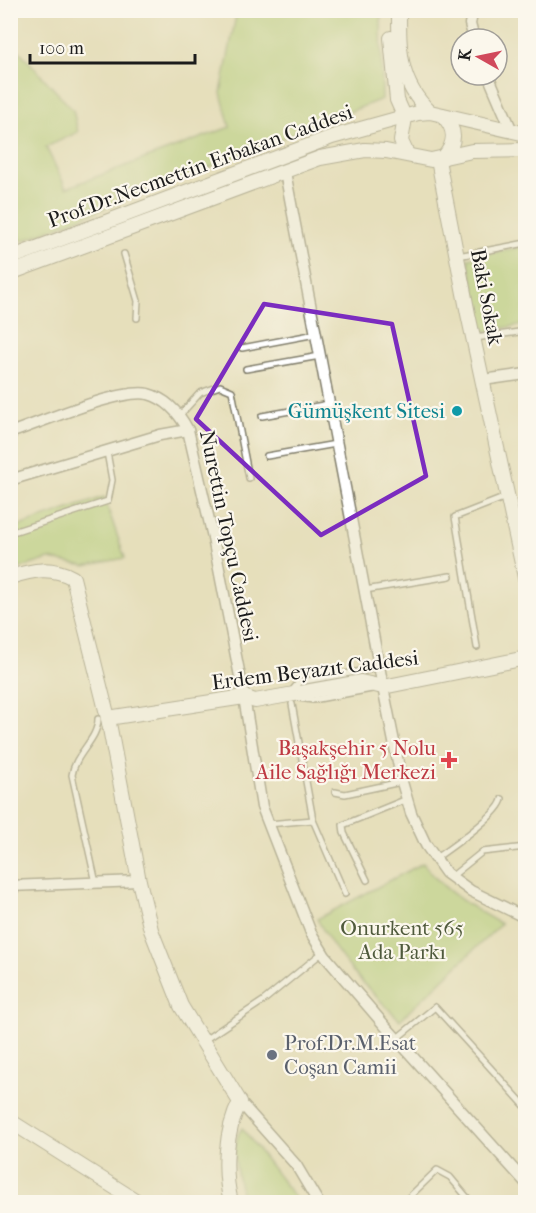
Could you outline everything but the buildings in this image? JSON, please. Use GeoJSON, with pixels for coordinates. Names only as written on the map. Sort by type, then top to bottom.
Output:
{"type":"FeatureCollection","features":[{"type":"Feature","properties":{"kind":"street"},"geometry":{"type":"LineString","coordinates":[[390,10],[392,71],[397,100],[405,118],[401,141],[410,156],[440,159],[457,154],[525,150]]}},
{"type":"Feature","properties":{"kind":"street"},"geometry":{"type":"LineString","coordinates":[[399,10],[405,75],[415,98],[453,128],[452,145],[440,159]]}},
{"type":"Feature","properties":{"kind":"street"},"geometry":{"type":"LineString","coordinates":[[471,27],[473,10]]}},
{"type":"Feature","properties":{"kind":"street"},"geometry":{"type":"LineString","coordinates":[[494,87],[519,133]]}},
{"type":"Feature","properties":{"kind":"street"},"geometry":{"type":"LineString","coordinates":[[405,118],[436,114],[519,133]]}},
{"type":"Feature","properties":{"kind":"street","name":"Prof.Dr.Necmettin Erbakan Caddesi"},"geometry":{"type":"LineString","coordinates":[[10,258],[332,137],[405,118]]}},
{"type":"Feature","properties":{"kind":"street","name":"Prof.Dr.Necmettin Erbakan Caddesi"},"geometry":{"type":"LineString","coordinates":[[10,273],[320,158],[357,151],[386,151],[410,156]]}},
{"type":"Feature","properties":{"kind":"street","name":"Baki Sokak"},"geometry":{"type":"LineString","coordinates":[[440,159],[473,339],[523,554],[525,582]]}},
{"type":"Feature","properties":{"kind":"street"},"geometry":{"type":"LineString","coordinates":[[285,172],[379,668],[407,798],[426,845],[451,877],[471,891],[525,918]]}},
{"type":"Feature","properties":{"kind":"street"},"geometry":{"type":"LineString","coordinates":[[483,380],[525,374]]}},
{"type":"Feature","properties":{"kind":"street","name":"Nurettin Topçu Caddesi"},"geometry":{"type":"LineString","coordinates":[[10,433],[131,393],[159,398],[180,416],[188,430],[212,533],[266,824],[311,933],[323,952],[396,1039],[523,1176]]}},
{"type":"Feature","properties":{"kind":"street"},"geometry":{"type":"LineString","coordinates":[[10,480],[188,430]]}},
{"type":"Feature","properties":{"kind":"street"},"geometry":{"type":"LineString","coordinates":[[10,577],[45,569],[63,572],[73,578],[151,930],[181,1006],[202,1042],[240,1102],[296,1165],[318,1203]]}},
{"type":"Feature","properties":{"kind":"street","name":"Erdem Beyazıt Caddesi"},"geometry":{"type":"LineString","coordinates":[[103,718],[244,697],[255,700],[291,699],[362,682],[383,687],[525,658]]}},
{"type":"Feature","properties":{"kind":"street"},"geometry":{"type":"LineString","coordinates":[[10,886],[139,881]]}},
{"type":"Feature","properties":{"kind":"street"},"geometry":{"type":"LineString","coordinates":[[231,1203],[227,1144],[231,1119],[240,1102]]}},
{"type":"Feature","properties":{"kind":"street"},"geometry":{"type":"LineString","coordinates":[[10,1121],[138,1203]]}},
{"type":"Feature","properties":{"kind":"lane"},"geometry":{"type":"LineString","coordinates":[[458,256],[525,243]]}},
{"type":"Feature","properties":{"kind":"lane"},"geometry":{"type":"LineString","coordinates":[[124,254],[138,301],[137,318]]}},
{"type":"Feature","properties":{"kind":"lane"},"geometry":{"type":"LineString","coordinates":[[473,339],[525,331]]}},
{"type":"Feature","properties":{"kind":"lane"},"geometry":{"type":"LineString","coordinates":[[242,348],[316,334]]}},
{"type":"Feature","properties":{"kind":"lane"},"geometry":{"type":"LineString","coordinates":[[246,369],[320,356]]}},
{"type":"Feature","properties":{"kind":"lane"},"geometry":{"type":"LineString","coordinates":[[180,416],[200,393],[219,386],[232,391],[249,478]]}},
{"type":"Feature","properties":{"kind":"lane"},"geometry":{"type":"LineString","coordinates":[[262,416],[330,404]]}},
{"type":"Feature","properties":{"kind":"lane"},"geometry":{"type":"LineString","coordinates":[[267,456],[338,444]]}},
{"type":"Feature","properties":{"kind":"lane"},"geometry":{"type":"LineString","coordinates":[[10,530],[16,531],[108,501],[112,480],[107,452]]}},
{"type":"Feature","properties":{"kind":"lane"},"geometry":{"type":"LineString","coordinates":[[477,647],[455,517],[508,496]]}},
{"type":"Feature","properties":{"kind":"lane"},"geometry":{"type":"LineString","coordinates":[[365,590],[450,576]]}},
{"type":"Feature","properties":{"kind":"lane"},"geometry":{"type":"LineString","coordinates":[[345,894],[313,820],[291,699],[299,682],[379,668]]}},
{"type":"Feature","properties":{"kind":"lane"},"geometry":{"type":"LineString","coordinates":[[96,883],[72,775],[74,762],[103,718]]}},
{"type":"Feature","properties":{"kind":"lane"},"geometry":{"type":"LineString","coordinates":[[335,792],[345,794],[402,782]]}},
{"type":"Feature","properties":{"kind":"lane"},"geometry":{"type":"LineString","coordinates":[[367,880],[344,833],[343,825],[407,798]]}},
{"type":"Feature","properties":{"kind":"lane"},"geometry":{"type":"LineString","coordinates":[[435,859],[489,817],[501,805],[502,800]]}},
{"type":"Feature","properties":{"kind":"lane"},"geometry":{"type":"LineString","coordinates":[[266,824],[313,820]]}},
{"type":"Feature","properties":{"kind":"lane"},"geometry":{"type":"LineString","coordinates":[[451,877],[482,852],[525,848]]}},
{"type":"Feature","properties":{"kind":"lane"},"geometry":{"type":"LineString","coordinates":[[202,1042],[242,1017],[311,964],[323,952]]}},
{"type":"Feature","properties":{"kind":"lane"},"geometry":{"type":"LineString","coordinates":[[396,1039],[435,1007],[525,1107]]}},
{"type":"Feature","properties":{"kind":"lane"},"geometry":{"type":"LineString","coordinates":[[404,1203],[437,1170],[450,1177],[471,1203]]}},
{"type":"Feature","properties":{"kind":"highlighted area"},"geometry":{"type":"Polygon","coordinates":[[[264,304],[392,324],[426,476],[321,535],[196,419],[264,304]]]}},
{"type":"Feature","properties":{"kind":"green space"},"geometry":{"type":"Polygon","coordinates":[[[237,10],[381,11],[382,99],[22,241],[11,221],[11,46],[13,44],[73,110],[78,132],[46,147],[66,188],[230,127],[221,93],[237,10]]]}},
{"type":"Feature","properties":{"kind":"green space"},"geometry":{"type":"Polygon","coordinates":[[[525,246],[525,324],[483,332],[468,258],[525,246]]]}},
{"type":"Feature","properties":{"kind":"green space"},"geometry":{"type":"Polygon","coordinates":[[[104,497],[125,558],[85,566],[49,559],[11,571],[10,529],[104,497]]]}},
{"type":"Feature","properties":{"kind":"green space","name":"Onurkent 565 Ada Parkı"},"geometry":{"type":"Polygon","coordinates":[[[423,863],[439,882],[468,905],[501,924],[400,1020],[344,961],[317,919],[423,863]]]}},
{"type":"Feature","properties":{"kind":"green space"},"geometry":{"type":"Polygon","coordinates":[[[242,1128],[298,1202],[243,1202],[235,1154],[242,1128]]]}},
{"type":"Feature","properties":{"kind":"place","name":"Gümüşkent Sitesi"},"geometry":{"type":"Point","coordinates":[457,411]}},
{"type":"Feature","properties":{"kind":"place","name":"Başakşehir 5 Nolu Aile Sağlığı Merkezi"},"geometry":{"type":"Point","coordinates":[449,760]}},
{"type":"Feature","properties":{"kind":"place","name":"Prof.Dr.M.Esat Coşan Camii"},"geometry":{"type":"Point","coordinates":[272,1055]}}]}
